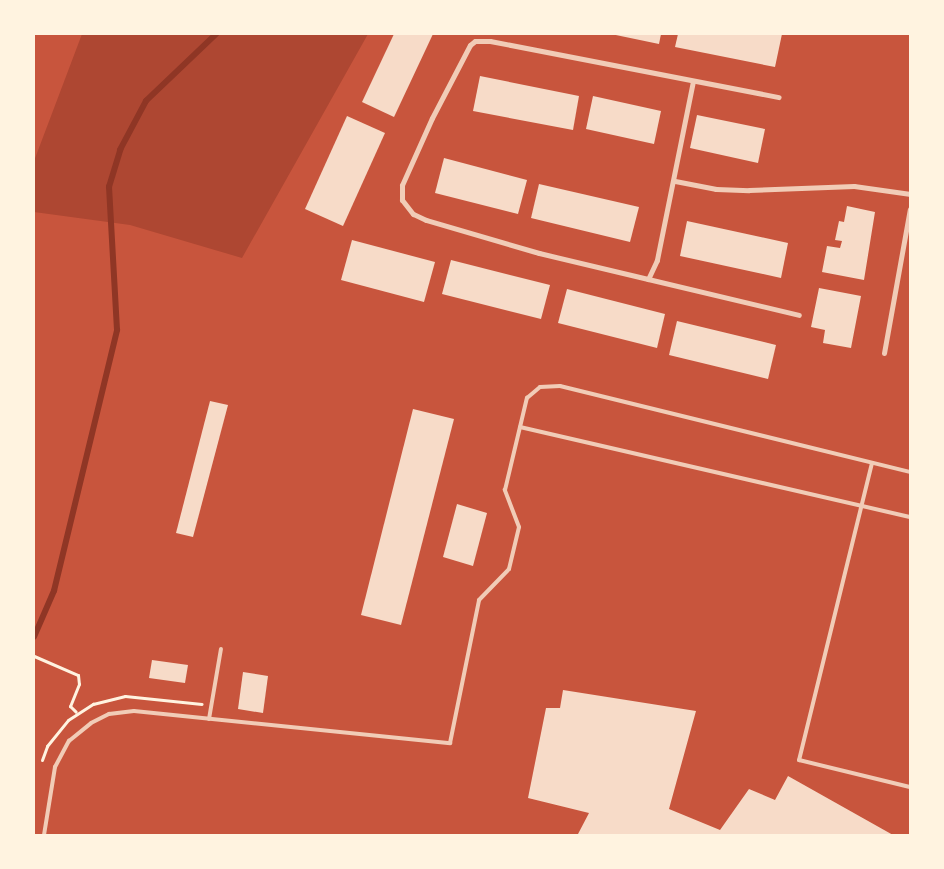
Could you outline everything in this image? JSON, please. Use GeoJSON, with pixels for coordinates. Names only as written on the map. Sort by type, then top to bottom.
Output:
{"type":"FeatureCollection","features":[{"type":"Feature","properties":{"kind":"street"},"geometry":{"type":"LineString","coordinates":[[778,97],[490,41],[475,41],[470,45],[432,118],[402,185],[405,206],[413,214],[426,220],[539,253],[799,315]]}},
{"type":"Feature","properties":{"kind":"street"},"geometry":{"type":"LineString","coordinates":[[648,279],[657,260],[675,182],[693,81]]}},
{"type":"Feature","properties":{"kind":"street"},"geometry":{"type":"LineString","coordinates":[[675,182],[716,189],[854,186],[910,194]]}},
{"type":"Feature","properties":{"kind":"street"},"geometry":{"type":"LineString","coordinates":[[884,353],[910,209]]}},
{"type":"Feature","properties":{"kind":"lane"},"geometry":{"type":"LineString","coordinates":[[44,835],[55,767],[69,741],[90,723],[110,714],[134,711],[450,743],[479,600],[509,569],[519,527],[505,490],[527,398],[540,387],[560,386],[910,472]]}},
{"type":"Feature","properties":{"kind":"lane"},"geometry":{"type":"LineString","coordinates":[[520,427],[910,517]]}},
{"type":"Feature","properties":{"kind":"lane"},"geometry":{"type":"LineString","coordinates":[[872,463],[799,760],[910,787]]}},
{"type":"Feature","properties":{"kind":"lane"},"geometry":{"type":"LineString","coordinates":[[209,719],[220,649]]}},
{"type":"Feature","properties":{"kind":"path"},"geometry":{"type":"LineString","coordinates":[[34,656],[75,673],[79,684],[70,706],[76,712]]}},
{"type":"Feature","properties":{"kind":"shaded area"},"geometry":{"type":"Polygon","coordinates":[[[82,34],[368,34],[242,258],[130,225],[34,212],[34,161],[82,34]]]}},
{"type":"Feature","properties":{"kind":"building"},"geometry":{"type":"Polygon","coordinates":[[[394,34],[433,34],[394,117],[362,102],[394,34]]]}},
{"type":"Feature","properties":{"kind":"building"},"geometry":{"type":"Polygon","coordinates":[[[611,34],[661,34],[659,44],[611,34]]]}},
{"type":"Feature","properties":{"kind":"building"},"geometry":{"type":"Polygon","coordinates":[[[678,34],[782,34],[775,67],[675,47],[678,34]]]}},
{"type":"Feature","properties":{"kind":"building"},"geometry":{"type":"Polygon","coordinates":[[[480,76],[579,96],[573,130],[473,111],[480,76]]]}},
{"type":"Feature","properties":{"kind":"building"},"geometry":{"type":"Polygon","coordinates":[[[593,96],[661,111],[654,144],[586,129],[593,96]]]}},
{"type":"Feature","properties":{"kind":"building"},"geometry":{"type":"Polygon","coordinates":[[[697,115],[765,129],[758,163],[690,148],[697,115]]]}},
{"type":"Feature","properties":{"kind":"building"},"geometry":{"type":"Polygon","coordinates":[[[347,116],[385,133],[343,226],[305,209],[347,116]]]}},
{"type":"Feature","properties":{"kind":"building"},"geometry":{"type":"Polygon","coordinates":[[[444,158],[527,180],[518,214],[435,193],[444,158]]]}},
{"type":"Feature","properties":{"kind":"building"},"geometry":{"type":"Polygon","coordinates":[[[539,184],[639,207],[630,242],[531,218],[539,184]]]}},
{"type":"Feature","properties":{"kind":"building"},"geometry":{"type":"Polygon","coordinates":[[[847,206],[875,212],[864,280],[822,272],[827,246],[840,248],[842,241],[835,240],[839,221],[844,222],[847,206]]]}},
{"type":"Feature","properties":{"kind":"building"},"geometry":{"type":"Polygon","coordinates":[[[687,221],[788,243],[781,278],[680,256],[687,221]]]}},
{"type":"Feature","properties":{"kind":"building"},"geometry":{"type":"Polygon","coordinates":[[[352,240],[435,262],[424,302],[341,280],[352,240]]]}},
{"type":"Feature","properties":{"kind":"building"},"geometry":{"type":"Polygon","coordinates":[[[451,260],[550,285],[541,319],[442,294],[451,260]]]}},
{"type":"Feature","properties":{"kind":"building"},"geometry":{"type":"Polygon","coordinates":[[[819,288],[861,296],[851,348],[823,343],[825,330],[811,327],[819,288]]]}},
{"type":"Feature","properties":{"kind":"building"},"geometry":{"type":"Polygon","coordinates":[[[567,289],[665,314],[657,348],[558,323],[567,289]]]}},
{"type":"Feature","properties":{"kind":"building"},"geometry":{"type":"Polygon","coordinates":[[[677,321],[776,345],[768,379],[669,355],[677,321]]]}},
{"type":"Feature","properties":{"kind":"building"},"geometry":{"type":"Polygon","coordinates":[[[210,401],[228,405],[193,537],[176,533],[210,401]]]}},
{"type":"Feature","properties":{"kind":"building"},"geometry":{"type":"Polygon","coordinates":[[[413,409],[454,419],[401,625],[361,615],[413,409]]]}},
{"type":"Feature","properties":{"kind":"building"},"geometry":{"type":"Polygon","coordinates":[[[457,504],[487,513],[473,566],[443,557],[457,504]]]}},
{"type":"Feature","properties":{"kind":"building"},"geometry":{"type":"Polygon","coordinates":[[[152,660],[188,665],[185,683],[149,678],[152,660]]]}},
{"type":"Feature","properties":{"kind":"building"},"geometry":{"type":"Polygon","coordinates":[[[243,672],[268,676],[263,713],[238,709],[243,672]]]}},
{"type":"Feature","properties":{"kind":"building"},"geometry":{"type":"Polygon","coordinates":[[[563,690],[696,711],[669,809],[720,830],[749,789],[775,800],[788,776],[893,835],[578,834],[589,813],[528,798],[546,708],[560,708],[563,690]]]}},
{"type":"Feature","properties":{"kind":"waterway"},"geometry":{"type":"LineString","coordinates":[[34,637],[54,591],[117,330],[109,187],[120,150],[146,101],[216,34]]}}]}
